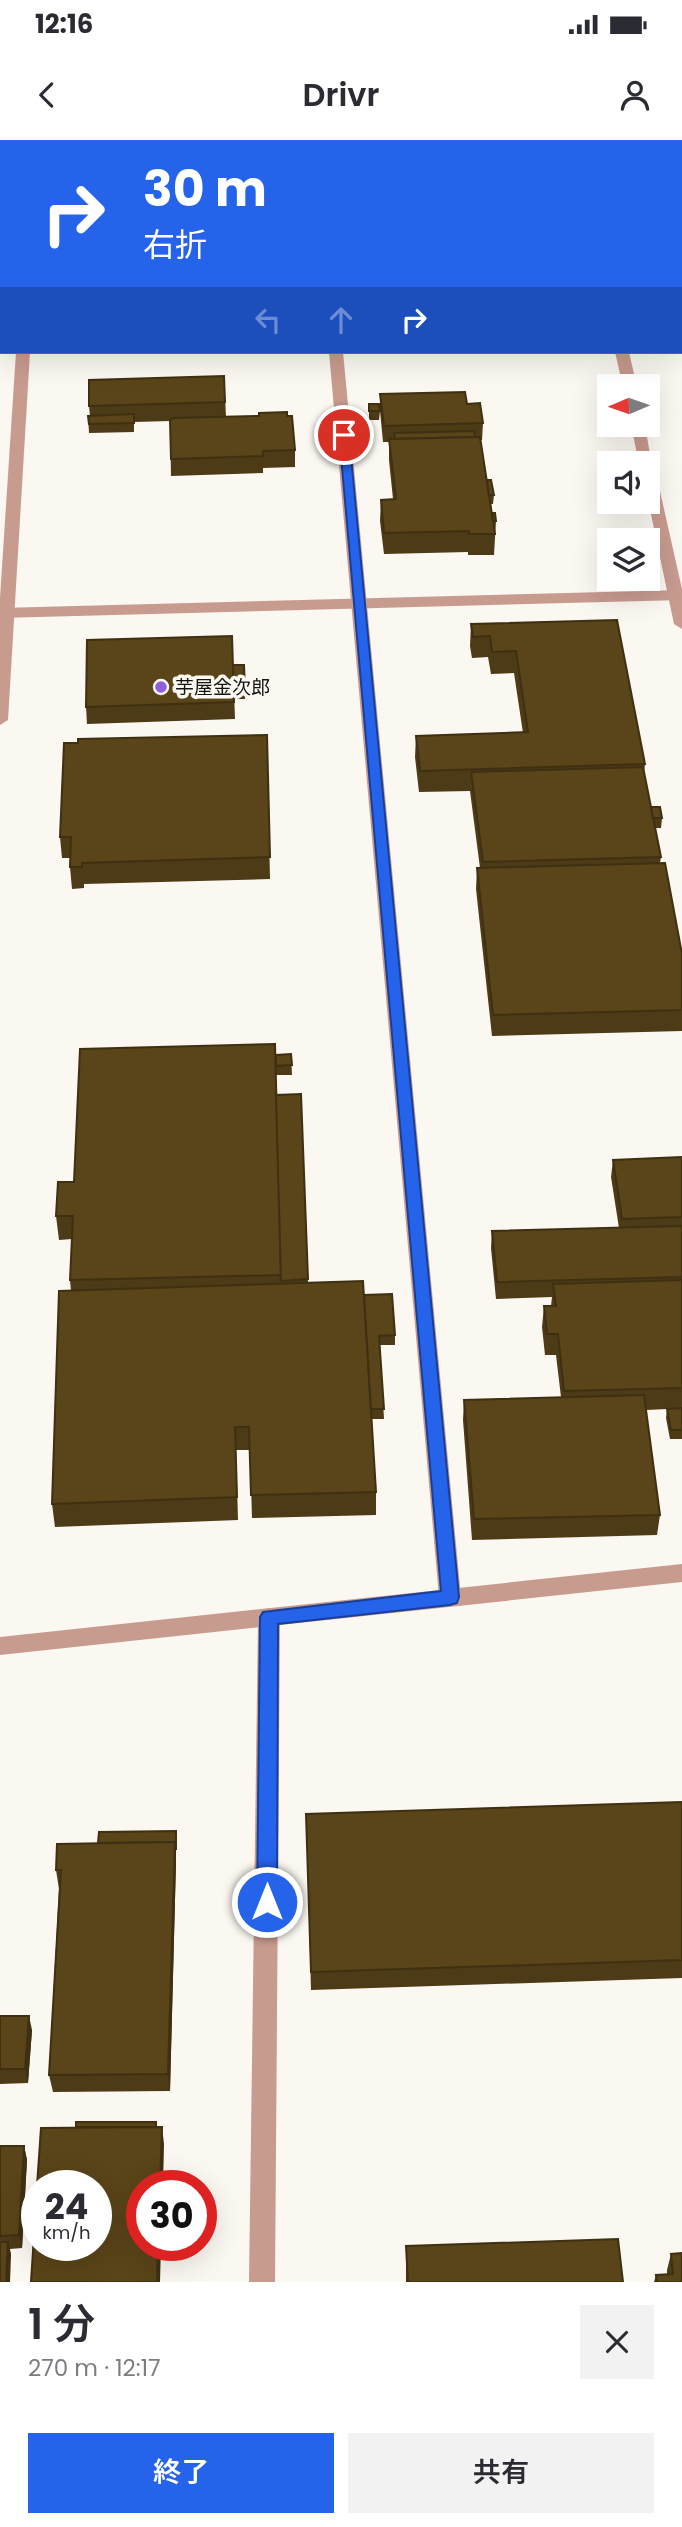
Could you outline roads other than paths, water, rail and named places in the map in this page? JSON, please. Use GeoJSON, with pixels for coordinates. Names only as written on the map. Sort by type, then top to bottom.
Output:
{"type":"FeatureCollection","features":[{"type":"Feature","properties":{"kind":"street"},"geometry":{"type":"LineString","coordinates":[[0,720],[3,613],[23,354]]}},
{"type":"Feature","properties":{"kind":"street"},"geometry":{"type":"LineString","coordinates":[[336,354],[450,1597]]}},
{"type":"Feature","properties":{"kind":"street"},"geometry":{"type":"LineString","coordinates":[[622,354],[627,374]]}},
{"type":"Feature","properties":{"kind":"street"},"geometry":{"type":"LineString","coordinates":[[659,514],[679,595],[682,624]]}},
{"type":"Feature","properties":{"kind":"street"},"geometry":{"type":"LineString","coordinates":[[3,613],[679,595]]}},
{"type":"Feature","properties":{"kind":"street"},"geometry":{"type":"LineString","coordinates":[[0,1646],[682,1573]]}},
{"type":"Feature","properties":{"kind":"street"},"geometry":{"type":"LineString","coordinates":[[262,2282],[269,1617]]}},
{"type":"Feature","properties":{"kind":"place","name":"芋屋金次郎"},"geometry":{"type":"Point","coordinates":[161,687]}}]}
